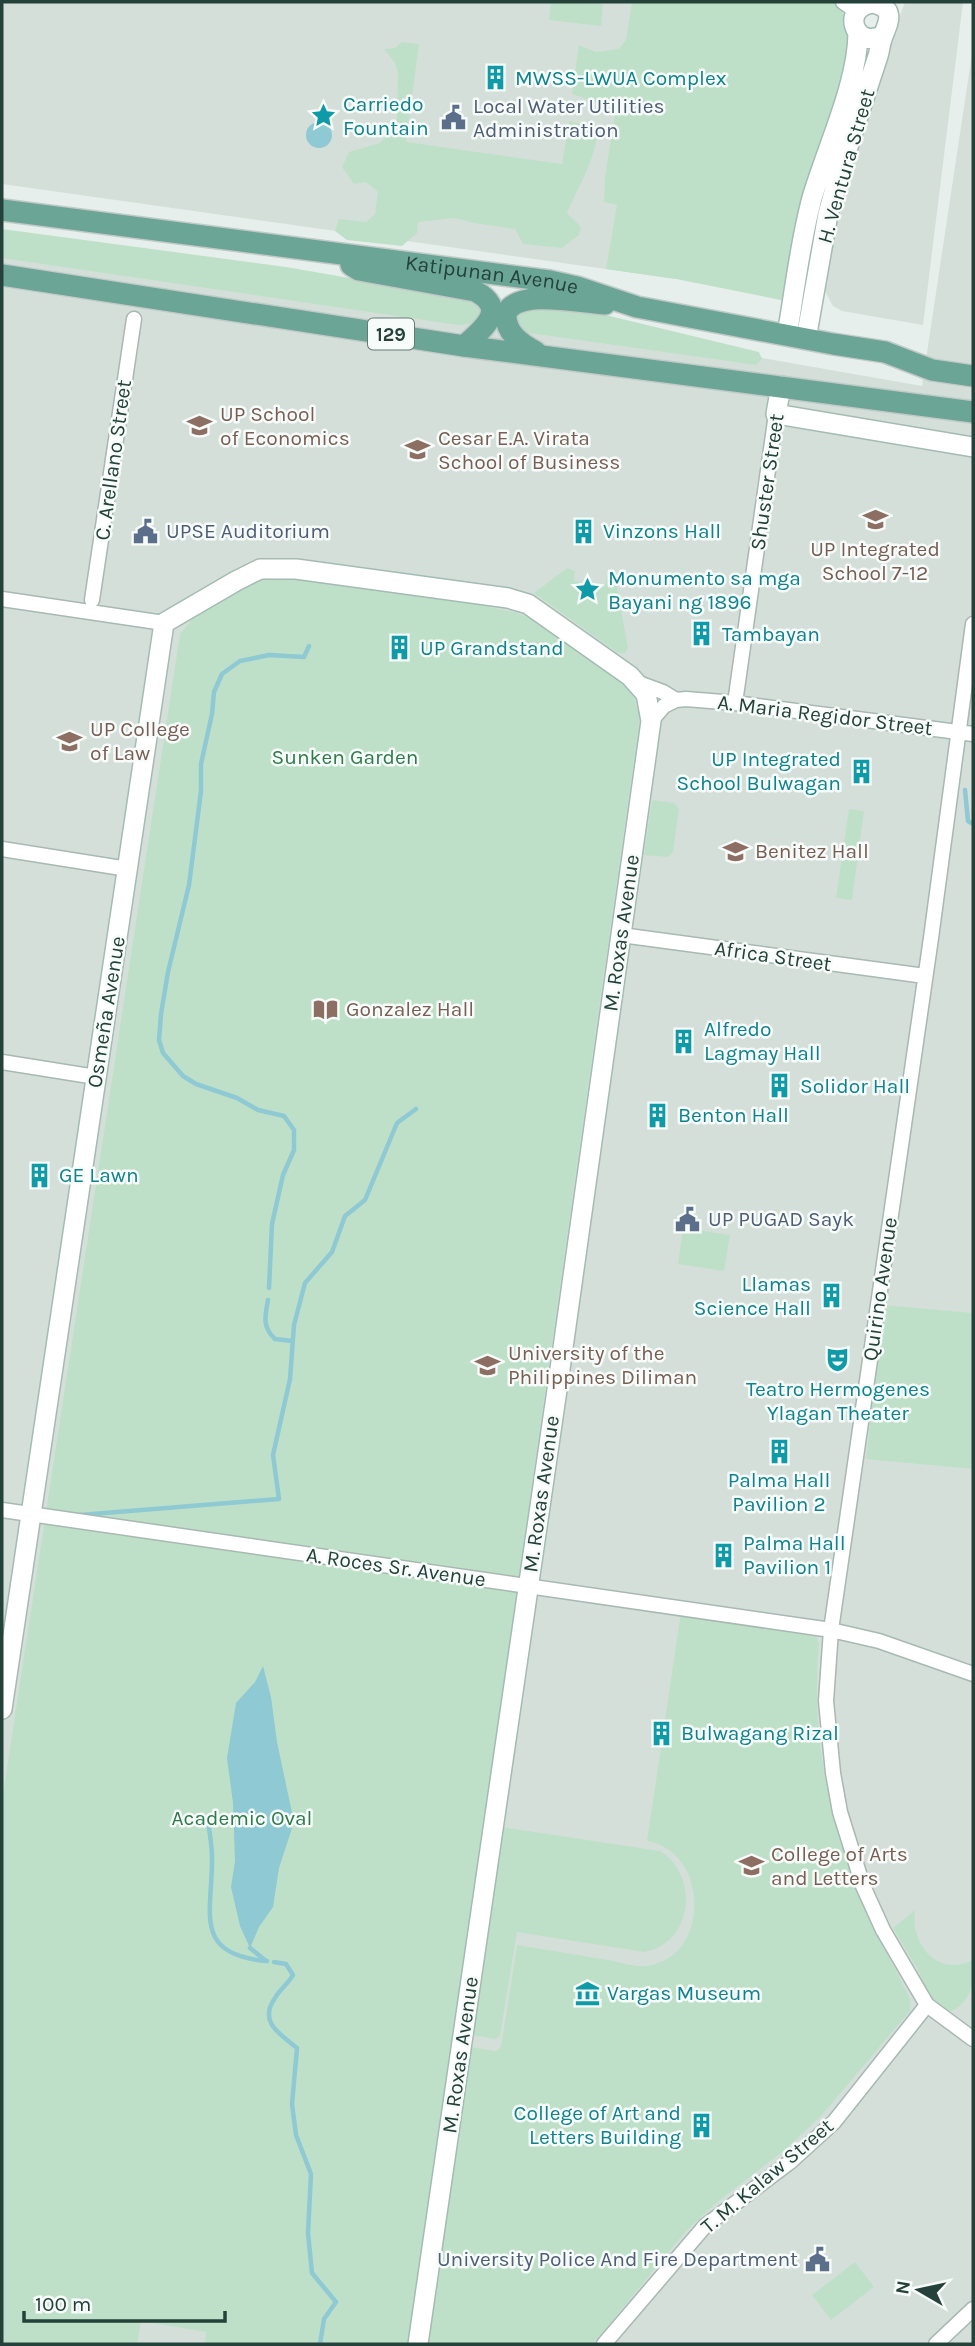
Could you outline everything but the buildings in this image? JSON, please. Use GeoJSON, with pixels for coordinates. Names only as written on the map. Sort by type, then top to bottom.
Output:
{"type":"FeatureCollection","features":[{"type":"Feature","properties":{"kind":"main road","name":"Katipunan Avenue"},"geometry":{"type":"LineString","coordinates":[[2,210],[550,281],[577,287],[631,306],[885,352],[932,370],[973,376]]}},
{"type":"Feature","properties":{"kind":"main road"},"geometry":{"type":"LineString","coordinates":[[333,253],[359,270],[475,291],[485,296],[492,310],[490,320],[464,345]]}},
{"type":"Feature","properties":{"kind":"main road","name":"129"},"geometry":{"type":"LineString","coordinates":[[2,275],[464,345],[973,412]]}},
{"type":"Feature","properties":{"kind":"main road"},"geometry":{"type":"LineString","coordinates":[[543,355],[522,343],[510,331],[506,313],[514,303],[542,299],[631,306]]}},
{"type":"Feature","properties":{"kind":"street"},"geometry":{"type":"LineString","coordinates":[[862,4],[883,7],[889,18],[873,39],[858,33],[854,22],[862,4]]}},
{"type":"Feature","properties":{"kind":"street","name":"H. Ventura Street"},"geometry":{"type":"LineString","coordinates":[[797,337],[839,174],[889,18]]}},
{"type":"Feature","properties":{"kind":"street","name":"H. Ventura Street"},"geometry":{"type":"LineString","coordinates":[[797,337],[807,218],[856,61],[858,33]]}},
{"type":"Feature","properties":{"kind":"street","name":"C. Arellano Street"},"geometry":{"type":"LineString","coordinates":[[92,600],[134,319]]}},
{"type":"Feature","properties":{"kind":"street","name":"Shuster Street"},"geometry":{"type":"LineString","coordinates":[[735,703],[781,386]]}},
{"type":"Feature","properties":{"kind":"street"},"geometry":{"type":"LineString","coordinates":[[776,414],[973,447]]}},
{"type":"Feature","properties":{"kind":"street","name":"M. Roxas Avenue"},"geometry":{"type":"LineString","coordinates":[[164,623],[247,575],[268,568],[296,569],[508,598],[528,604],[636,682],[646,694],[650,720],[418,2344]]}},
{"type":"Feature","properties":{"kind":"street"},"geometry":{"type":"LineString","coordinates":[[2,599],[164,623]]}},
{"type":"Feature","properties":{"kind":"street","name":"Osmeña Avenue"},"geometry":{"type":"LineString","coordinates":[[2,1709],[164,623]]}},
{"type":"Feature","properties":{"kind":"street","name":"Quirino Avenue"},"geometry":{"type":"LineString","coordinates":[[973,624],[966,733],[925,976],[831,1630],[826,1701],[840,1812],[863,1886],[883,1930],[927,2004],[973,2039]]}},
{"type":"Feature","properties":{"kind":"street","name":"A. Maria Regidor Street"},"geometry":{"type":"LineString","coordinates":[[636,682],[676,700],[735,703],[966,733]]}},
{"type":"Feature","properties":{"kind":"street"},"geometry":{"type":"LineString","coordinates":[[650,720],[664,706],[676,700]]}},
{"type":"Feature","properties":{"kind":"street"},"geometry":{"type":"LineString","coordinates":[[2,849],[128,869]]}},
{"type":"Feature","properties":{"kind":"street","name":"Africa Street"},"geometry":{"type":"LineString","coordinates":[[621,935],[925,976]]}},
{"type":"Feature","properties":{"kind":"street"},"geometry":{"type":"LineString","coordinates":[[2,1062],[96,1077]]}},
{"type":"Feature","properties":{"kind":"street","name":"A. Roces Sr. Avenue"},"geometry":{"type":"LineString","coordinates":[[2,1510],[831,1630],[879,1641],[973,1674]]}},
{"type":"Feature","properties":{"kind":"street","name":"T. M. Kalaw Street"},"geometry":{"type":"LineString","coordinates":[[604,2344],[705,2226],[790,2162],[834,2122],[927,2004]]}},
{"type":"Feature","properties":{"kind":"street"},"geometry":{"type":"LineString","coordinates":[[936,2344],[973,2309]]}},
{"type":"Feature","properties":{"kind":"shaded area","name":"MWSS-LWUA Complex"},"geometry":{"type":"Polygon","coordinates":[[[2,2],[673,2],[676,279],[2,184],[2,2]]]}},
{"type":"Feature","properties":{"kind":"shaded area"},"geometry":{"type":"Polygon","coordinates":[[[905,2],[963,2],[923,325],[842,311],[833,306],[825,291],[834,231],[880,71],[905,2]]]}},
{"type":"Feature","properties":{"kind":"shaded area","name":"University of the Philippines Diliman"},"geometry":{"type":"Polygon","coordinates":[[[973,47],[973,2344],[2,2344],[2,230],[506,313],[922,386],[973,47]]]}},
{"type":"Feature","properties":{"kind":"green space"},"geometry":{"type":"Polygon","coordinates":[[[551,2],[603,4],[601,26],[549,20],[551,2]]]}},
{"type":"Feature","properties":{"kind":"green space"},"geometry":{"type":"Polygon","coordinates":[[[632,2],[841,2],[838,5],[845,16],[851,50],[790,297],[781,300],[676,279],[606,269],[617,205],[604,202],[605,177],[615,114],[598,103],[572,94],[579,45],[596,52],[619,49],[626,40],[632,2]]]}},
{"type":"Feature","properties":{"kind":"green space"},"geometry":{"type":"Polygon","coordinates":[[[402,42],[419,44],[406,142],[562,164],[569,121],[598,129],[590,162],[567,213],[581,227],[579,235],[562,248],[523,244],[515,229],[455,218],[418,222],[417,233],[402,246],[347,240],[335,231],[339,219],[366,222],[375,214],[378,192],[366,182],[354,184],[342,167],[349,152],[380,143],[390,133],[397,119],[398,73],[395,63],[384,49],[395,48],[402,42]]]}},
{"type":"Feature","properties":{"kind":"green space"},"geometry":{"type":"Polygon","coordinates":[[[2,229],[286,267],[464,298],[475,302],[480,308],[478,317],[469,324],[458,325],[2,258],[2,229]]]}},
{"type":"Feature","properties":{"kind":"green space"},"geometry":{"type":"Polygon","coordinates":[[[529,307],[597,313],[759,352],[762,359],[756,365],[530,333],[513,325],[517,309],[529,307]]]}},
{"type":"Feature","properties":{"kind":"green space"},"geometry":{"type":"Polygon","coordinates":[[[567,568],[575,571],[574,581],[605,586],[607,577],[615,577],[628,648],[625,653],[618,653],[534,593],[567,568]]]}},
{"type":"Feature","properties":{"kind":"green space","name":"Academic Oval"},"geometry":{"type":"Polygon","coordinates":[[[287,576],[517,613],[534,620],[620,677],[634,697],[640,717],[411,2344],[205,2344],[206,2332],[141,2321],[137,2344],[2,2344],[2,1801],[180,634],[194,617],[260,578],[287,576]]]}},
{"type":"Feature","properties":{"kind":"green space"},"geometry":{"type":"Polygon","coordinates":[[[652,800],[674,803],[679,809],[673,852],[668,857],[644,855],[652,800]]]}},
{"type":"Feature","properties":{"kind":"green space"},"geometry":{"type":"Polygon","coordinates":[[[849,809],[864,811],[852,900],[836,898],[849,809]]]}},
{"type":"Feature","properties":{"kind":"green space"},"geometry":{"type":"Polygon","coordinates":[[[683,1228],[730,1235],[724,1271],[678,1264],[683,1228]]]}},
{"type":"Feature","properties":{"kind":"green space"},"geometry":{"type":"Polygon","coordinates":[[[883,1305],[973,1313],[973,1469],[866,1459],[883,1305]]]}},
{"type":"Feature","properties":{"kind":"green space"},"geometry":{"type":"Polygon","coordinates":[[[681,1612],[816,1636],[819,1644],[817,1709],[824,1773],[831,1805],[849,1867],[872,1924],[910,1999],[910,2011],[821,2116],[787,2148],[715,2204],[686,2231],[593,2344],[421,2344],[464,2046],[496,2051],[501,2047],[517,1945],[646,1966],[661,1962],[677,1952],[687,1936],[693,1918],[694,1898],[690,1879],[681,1861],[667,1848],[647,1841],[681,1612]]]}},
{"type":"Feature","properties":{"kind":"green space"},"geometry":{"type":"Polygon","coordinates":[[[501,1827],[660,1851],[673,1862],[681,1876],[685,1891],[685,1908],[681,1923],[673,1936],[660,1946],[644,1952],[517,1932],[500,2036],[496,2039],[471,2035],[501,1827]]]}},
{"type":"Feature","properties":{"kind":"green space"},"geometry":{"type":"Polygon","coordinates":[[[915,1910],[917,1935],[929,1954],[948,1965],[973,1960],[970,1992],[962,2004],[947,2013],[928,1997],[919,1972],[893,1928],[915,1910]]]}},
{"type":"Feature","properties":{"kind":"green space"},"geometry":{"type":"Polygon","coordinates":[[[855,2262],[874,2287],[831,2320],[812,2295],[855,2262]]]}},
{"type":"Feature","properties":{"kind":"water","name":"Carriedo Fountain"},"geometry":{"type":"Polygon","coordinates":[[[319,122],[328,126],[332,135],[328,144],[319,148],[310,144],[306,135],[310,126],[319,122]]]}},
{"type":"Feature","properties":{"kind":"water"},"geometry":{"type":"Polygon","coordinates":[[[263,1666],[294,1822],[279,1868],[273,1907],[259,1927],[250,1948],[240,1926],[231,1887],[235,1861],[233,1803],[227,1758],[236,1703],[255,1682],[263,1666]]]}},
{"type":"Feature","properties":{"kind":"waterway"},"geometry":{"type":"LineString","coordinates":[[269,1288],[272,1224],[283,1175],[294,1150],[294,1130],[284,1116],[258,1110],[237,1098],[196,1084],[183,1076],[163,1053],[159,1040],[168,972],[189,885],[201,791],[201,764],[214,692],[222,674],[240,661],[269,655],[304,657],[309,646]]}},
{"type":"Feature","properties":{"kind":"waterway"},"geometry":{"type":"LineString","coordinates":[[965,790],[968,821],[973,824]]}},
{"type":"Feature","properties":{"kind":"waterway"},"geometry":{"type":"LineString","coordinates":[[80,1515],[279,1499],[273,1455],[290,1379],[294,1325],[305,1283],[332,1252],[345,1216],[365,1200],[397,1123],[416,1109]]}},
{"type":"Feature","properties":{"kind":"waterway"},"geometry":{"type":"LineString","coordinates":[[268,1300],[265,1316],[268,1330],[275,1339],[292,1341]]}},
{"type":"Feature","properties":{"kind":"waterway"},"geometry":{"type":"LineString","coordinates":[[208,1819],[212,1847],[210,1912],[211,1927],[216,1940],[226,1950],[243,1957],[267,1961]]}},
{"type":"Feature","properties":{"kind":"waterway"},"geometry":{"type":"LineString","coordinates":[[250,1948],[266,1961]]}},
{"type":"Feature","properties":{"kind":"waterway"},"geometry":{"type":"LineString","coordinates":[[274,1962],[286,1964],[293,1975],[270,2006],[269,2014],[273,2027],[297,2048],[292,2104],[296,2135],[311,2174],[308,2233],[312,2273],[336,2302],[324,2319],[320,2344]]}},
{"type":"Feature","properties":{"kind":"place","name":"MWSS-LWUA Complex"},"geometry":{"type":"Point","coordinates":[495,78]}},
{"type":"Feature","properties":{"kind":"place","name":"Carriedo Fountain"},"geometry":{"type":"Point","coordinates":[323,116]}},
{"type":"Feature","properties":{"kind":"place","name":"Local Water Utilities Administration"},"geometry":{"type":"Point","coordinates":[453,118]}},
{"type":"Feature","properties":{"kind":"place","name":"UP School of Economics"},"geometry":{"type":"Point","coordinates":[200,426]}},
{"type":"Feature","properties":{"kind":"place","name":"Cesar E.A. Virata School of Business"},"geometry":{"type":"Point","coordinates":[418,450]}},
{"type":"Feature","properties":{"kind":"place","name":"UP Integrated School 7-12"},"geometry":{"type":"Point","coordinates":[875,520]}},
{"type":"Feature","properties":{"kind":"place","name":"UPSE Auditorium"},"geometry":{"type":"Point","coordinates":[146,531]}},
{"type":"Feature","properties":{"kind":"place","name":"Vinzons Hall"},"geometry":{"type":"Point","coordinates":[583,531]}},
{"type":"Feature","properties":{"kind":"place","name":"Monumento sa mga Bayani ng 1896"},"geometry":{"type":"Point","coordinates":[588,590]}},
{"type":"Feature","properties":{"kind":"place","name":"Tambayan"},"geometry":{"type":"Point","coordinates":[702,634]}},
{"type":"Feature","properties":{"kind":"place","name":"UP Grandstand"},"geometry":{"type":"Point","coordinates":[400,648]}},
{"type":"Feature","properties":{"kind":"place","name":"UP College of Law"},"geometry":{"type":"Point","coordinates":[70,741]}},
{"type":"Feature","properties":{"kind":"place","name":"UP Integrated School Bulwagan"},"geometry":{"type":"Point","coordinates":[861,771]}},
{"type":"Feature","properties":{"kind":"place","name":"Benitez Hall"},"geometry":{"type":"Point","coordinates":[735,851]}},
{"type":"Feature","properties":{"kind":"place","name":"Gonzalez Hall"},"geometry":{"type":"Point","coordinates":[326,1009]}},
{"type":"Feature","properties":{"kind":"place","name":"Alfredo Lagmay Hall"},"geometry":{"type":"Point","coordinates":[684,1041]}},
{"type":"Feature","properties":{"kind":"place","name":"Solidor Hall"},"geometry":{"type":"Point","coordinates":[780,1086]}},
{"type":"Feature","properties":{"kind":"place","name":"Benton Hall"},"geometry":{"type":"Point","coordinates":[658,1115]}},
{"type":"Feature","properties":{"kind":"place","name":"GE Lawn"},"geometry":{"type":"Point","coordinates":[39,1175]}},
{"type":"Feature","properties":{"kind":"place","name":"UP PUGAD Sayk"},"geometry":{"type":"Point","coordinates":[688,1219]}},
{"type":"Feature","properties":{"kind":"place","name":"Llamas Science Hall"},"geometry":{"type":"Point","coordinates":[831,1296]}},
{"type":"Feature","properties":{"kind":"place","name":"Teatro Hermogenes Ylagan Theater"},"geometry":{"type":"Point","coordinates":[838,1360]}},
{"type":"Feature","properties":{"kind":"place","name":"University of the Philippines Diliman"},"geometry":{"type":"Point","coordinates":[488,1365]}},
{"type":"Feature","properties":{"kind":"place","name":"Palma Hall Pavilion 2"},"geometry":{"type":"Point","coordinates":[779,1451]}},
{"type":"Feature","properties":{"kind":"place","name":"Palma Hall Pavilion 1"},"geometry":{"type":"Point","coordinates":[723,1555]}},
{"type":"Feature","properties":{"kind":"place","name":"Bulwagang Rizal"},"geometry":{"type":"Point","coordinates":[661,1733]}},
{"type":"Feature","properties":{"kind":"place","name":"College of Arts and Letters"},"geometry":{"type":"Point","coordinates":[751,1866]}},
{"type":"Feature","properties":{"kind":"place","name":"Vargas Museum"},"geometry":{"type":"Point","coordinates":[587,1993]}},
{"type":"Feature","properties":{"kind":"place","name":"College of Art and Letters Building"},"geometry":{"type":"Point","coordinates":[701,2125]}},
{"type":"Feature","properties":{"kind":"place","name":"University Police And Fire Department"},"geometry":{"type":"Point","coordinates":[818,2259]}},
{"type":"Feature","properties":{"kind":"park label","name":"Sunken Garden"},"geometry":{"type":"Point","coordinates":[345,757]}}]}
